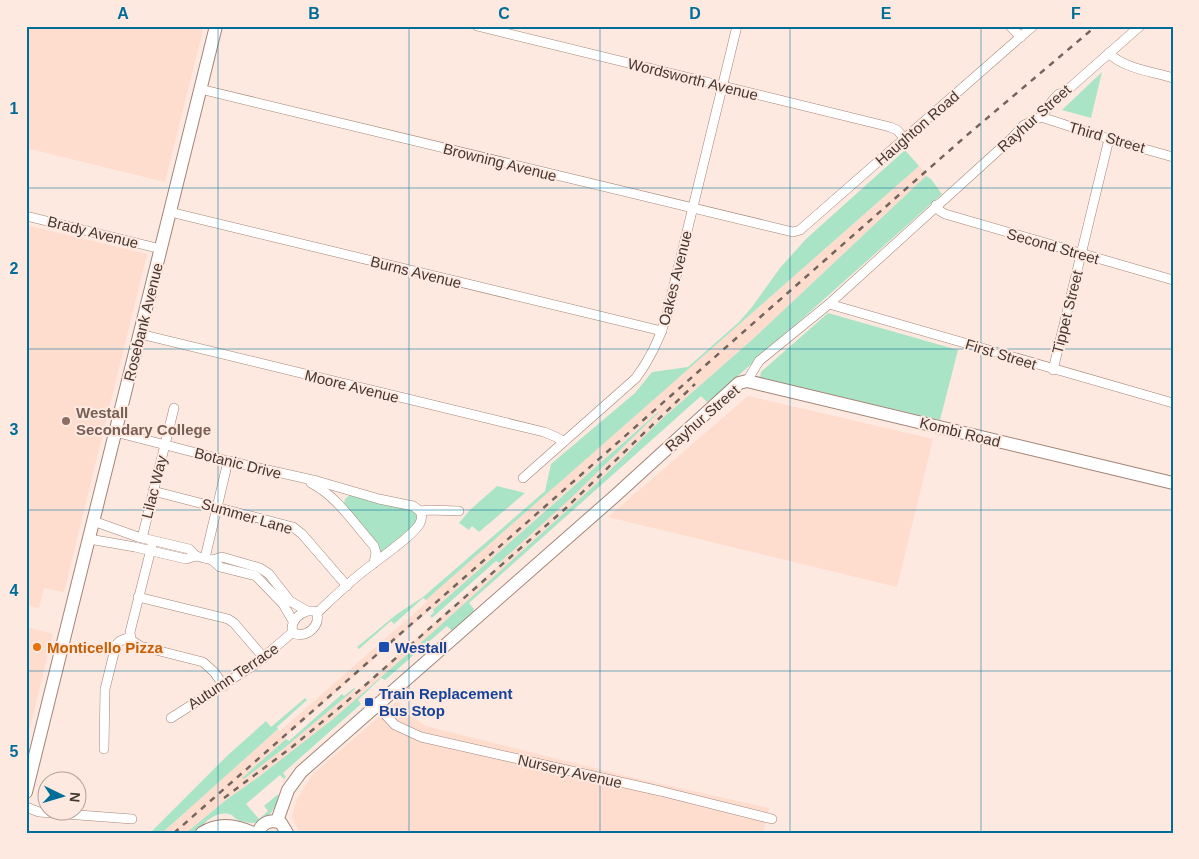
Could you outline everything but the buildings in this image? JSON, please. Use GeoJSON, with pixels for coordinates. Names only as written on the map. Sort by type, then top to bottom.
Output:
{"type":"FeatureCollection","features":[{"type":"Feature","properties":{"kind":"main road","name":"Rosebank Avenue"},"geometry":{"type":"LineString","coordinates":[[26,792],[216,26]]}},
{"type":"Feature","properties":{"kind":"main road","name":"Kombi Road"},"geometry":{"type":"LineString","coordinates":[[747,381],[1173,483]]}},
{"type":"Feature","properties":{"kind":"main road","name":"Rayhur Street"},"geometry":{"type":"LineString","coordinates":[[276,822],[288,790],[302,772],[615,496],[732,388],[739,383],[747,381]]}},
{"type":"Feature","properties":{"kind":"main road"},"geometry":{"type":"LineString","coordinates":[[258,833],[264,824],[276,822],[285,827],[287,833]]}},
{"type":"Feature","properties":{"kind":"main road"},"geometry":{"type":"LineString","coordinates":[[202,833],[219,825],[230,826],[253,833]]}},
{"type":"Feature","properties":{"kind":"street","name":"Wordsworth Avenue"},"geometry":{"type":"LineString","coordinates":[[477,26],[890,127],[897,130],[905,139]]}},
{"type":"Feature","properties":{"kind":"street","name":"Oakes Avenue"},"geometry":{"type":"LineString","coordinates":[[523,478],[636,378],[649,360],[662,331],[737,26]]}},
{"type":"Feature","properties":{"kind":"street"},"geometry":{"type":"LineString","coordinates":[[1010,26],[1021,37]]}},
{"type":"Feature","properties":{"kind":"street","name":"Haughton Road"},"geometry":{"type":"LineString","coordinates":[[800,230],[1033,26]]}},
{"type":"Feature","properties":{"kind":"street","name":"Rayhur Street"},"geometry":{"type":"LineString","coordinates":[[747,381],[760,362],[829,304],[1024,125],[1041,117],[1059,94],[1064,93],[1140,26]]}},
{"type":"Feature","properties":{"kind":"street"},"geometry":{"type":"LineString","coordinates":[[1109,53],[1114,59],[1122,63],[1173,78]]}},
{"type":"Feature","properties":{"kind":"street","name":"Browning Avenue"},"geometry":{"type":"LineString","coordinates":[[200,89],[693,209],[793,232],[800,230]]}},
{"type":"Feature","properties":{"kind":"street","name":"Third Street"},"geometry":{"type":"LineString","coordinates":[[1041,117],[1173,157]]}},
{"type":"Feature","properties":{"kind":"street","name":"Tippet Street"},"geometry":{"type":"LineString","coordinates":[[1053,370],[1109,139]]}},
{"type":"Feature","properties":{"kind":"street","name":"Second Street"},"geometry":{"type":"LineString","coordinates":[[936,205],[945,214],[1173,280]]}},
{"type":"Feature","properties":{"kind":"street","name":"Burns Avenue"},"geometry":{"type":"LineString","coordinates":[[170,212],[662,331]]}},
{"type":"Feature","properties":{"kind":"street","name":"Brady Avenue"},"geometry":{"type":"LineString","coordinates":[[26,216],[161,249]]}},
{"type":"Feature","properties":{"kind":"street","name":"First Street"},"geometry":{"type":"LineString","coordinates":[[829,304],[1173,403]]}},
{"type":"Feature","properties":{"kind":"street","name":"Moore Avenue"},"geometry":{"type":"LineString","coordinates":[[140,334],[544,432],[563,441]]}},
{"type":"Feature","properties":{"kind":"street","name":"Lilac Way"},"geometry":{"type":"LineString","coordinates":[[142,538],[174,408]]}},
{"type":"Feature","properties":{"kind":"street","name":"Botanic Drive"},"geometry":{"type":"LineString","coordinates":[[116,432],[413,506],[420,511],[459,510]]}},
{"type":"Feature","properties":{"kind":"street"},"geometry":{"type":"LineString","coordinates":[[204,558],[228,461]]}},
{"type":"Feature","properties":{"kind":"street","name":"Botanic Drive"},"geometry":{"type":"LineString","coordinates":[[303,479],[321,489],[375,548],[374,563]]}},
{"type":"Feature","properties":{"kind":"street","name":"Summer Lane"},"geometry":{"type":"LineString","coordinates":[[153,490],[294,528],[302,534],[347,586]]}},
{"type":"Feature","properties":{"kind":"street"},"geometry":{"type":"LineString","coordinates":[[340,508],[343,497],[350,491]]}},
{"type":"Feature","properties":{"kind":"street"},"geometry":{"type":"LineString","coordinates":[[307,610],[293,621],[293,632],[303,634],[311,630],[317,623],[317,613],[418,526],[422,518],[420,511]]}},
{"type":"Feature","properties":{"kind":"street"},"geometry":{"type":"LineString","coordinates":[[93,521],[142,538],[152,546]]}},
{"type":"Feature","properties":{"kind":"street"},"geometry":{"type":"LineString","coordinates":[[89,539],[189,549],[220,567],[258,577],[283,604],[293,621]]}},
{"type":"Feature","properties":{"kind":"street"},"geometry":{"type":"LineString","coordinates":[[152,546],[138,597],[130,637],[133,643],[203,662],[214,672],[224,686]]}},
{"type":"Feature","properties":{"kind":"street"},"geometry":{"type":"LineString","coordinates":[[204,558],[222,558],[260,568],[268,574],[290,601],[317,613]]}},
{"type":"Feature","properties":{"kind":"street"},"geometry":{"type":"LineString","coordinates":[[138,597],[228,619],[234,623],[264,658]]}},
{"type":"Feature","properties":{"kind":"street","name":"Autumn Terrace"},"geometry":{"type":"LineString","coordinates":[[171,718],[224,686],[264,658],[293,632]]}},
{"type":"Feature","properties":{"kind":"street"},"geometry":{"type":"LineString","coordinates":[[104,749],[106,684],[116,645],[130,637]]}},
{"type":"Feature","properties":{"kind":"street","name":"Nursery Avenue"},"geometry":{"type":"LineString","coordinates":[[377,706],[395,725],[421,737],[660,791],[772,819]]}},
{"type":"Feature","properties":{"kind":"street"},"geometry":{"type":"LineString","coordinates":[[26,807],[39,812],[132,819]]}},
{"type":"Feature","properties":{"kind":"shaded area"},"geometry":{"type":"Polygon","coordinates":[[[26,26],[204,26],[165,182],[26,148],[26,26]]]}},
{"type":"Feature","properties":{"kind":"shaded area"},"geometry":{"type":"Polygon","coordinates":[[[919,166],[927,174],[754,338],[663,418],[596,484],[434,631],[333,719],[226,800],[186,833],[162,833],[278,729],[280,731],[427,602],[426,600],[919,166]],[[658,413],[285,737],[286,739],[242,778],[244,779],[288,745],[355,689],[357,691],[500,564],[658,413]]]}},
{"type":"Feature","properties":{"kind":"shaded area","name":"Westall Secondary College"},"geometry":{"type":"Polygon","coordinates":[[[26,225],[147,254],[64,592],[44,588],[39,608],[26,605],[26,225]]]}},
{"type":"Feature","properties":{"kind":"shaded area"},"geometry":{"type":"Polygon","coordinates":[[[748,396],[933,439],[897,587],[608,517],[748,396]]]}},
{"type":"Feature","properties":{"kind":"shaded area"},"geometry":{"type":"Polygon","coordinates":[[[26,627],[53,634],[26,743],[26,627]]]}},
{"type":"Feature","properties":{"kind":"shaded area"},"geometry":{"type":"Polygon","coordinates":[[[397,701],[406,713],[426,726],[630,777],[769,808],[763,833],[306,833],[299,831],[292,817],[293,812],[297,799],[313,774],[397,701]]]}},
{"type":"Feature","properties":{"kind":"green space"},"geometry":{"type":"Polygon","coordinates":[[[1102,72],[1091,118],[1062,110],[1102,72]]]}},
{"type":"Feature","properties":{"kind":"green space"},"geometry":{"type":"Polygon","coordinates":[[[905,150],[919,166],[426,600],[423,598],[394,624],[391,621],[359,649],[357,647],[397,614],[423,597],[545,491],[551,464],[635,393],[652,372],[688,367],[739,322],[780,268],[806,239],[905,150]]]}},
{"type":"Feature","properties":{"kind":"green space"},"geometry":{"type":"Polygon","coordinates":[[[926,176],[931,179],[942,194],[720,392],[707,402],[701,396],[469,603],[474,609],[473,614],[453,632],[447,626],[385,680],[381,678],[358,700],[361,704],[283,773],[286,777],[284,779],[280,775],[246,804],[259,819],[268,811],[264,806],[279,795],[272,811],[264,820],[252,823],[244,822],[232,815],[221,814],[211,818],[194,833],[186,833],[226,800],[333,719],[434,631],[596,484],[663,418],[754,338],[926,176]]]}},
{"type":"Feature","properties":{"kind":"green space"},"geometry":{"type":"Polygon","coordinates":[[[828,313],[958,350],[940,420],[760,378],[761,372],[828,313]]]}},
{"type":"Feature","properties":{"kind":"green space"},"geometry":{"type":"Polygon","coordinates":[[[658,412],[570,499],[499,563],[496,561],[432,618],[430,616],[434,612],[433,610],[658,412]]]}},
{"type":"Feature","properties":{"kind":"green space"},"geometry":{"type":"Polygon","coordinates":[[[497,486],[525,493],[479,532],[472,526],[469,530],[459,523],[470,510],[497,486]]]}},
{"type":"Feature","properties":{"kind":"green space"},"geometry":{"type":"Polygon","coordinates":[[[350,495],[416,510],[419,521],[382,556],[344,504],[345,499],[350,495]]]}},
{"type":"Feature","properties":{"kind":"green space"},"geometry":{"type":"Polygon","coordinates":[[[354,688],[288,745],[244,779],[242,778],[286,739],[289,741],[342,694],[344,696],[354,688]]]}},
{"type":"Feature","properties":{"kind":"green space"},"geometry":{"type":"Polygon","coordinates":[[[305,698],[307,700],[277,727],[278,729],[162,833],[150,833],[229,754],[266,721],[271,727],[305,698]]]}},
{"type":"Feature","properties":{"kind":"railway"},"geometry":{"type":"LineString","coordinates":[[174,833],[966,136],[1096,26]]}},
{"type":"Feature","properties":{"kind":"railway"},"geometry":{"type":"LineString","coordinates":[[224,798],[292,747],[345,703],[566,508],[695,384]]}},
{"type":"Feature","properties":{"kind":"place","name":"Westall Secondary College"},"geometry":{"type":"Point","coordinates":[66,421]}},
{"type":"Feature","properties":{"kind":"place","name":"Monticello Pizza"},"geometry":{"type":"Point","coordinates":[37,647]}},
{"type":"Feature","properties":{"kind":"place","name":"Westall"},"geometry":{"type":"Point","coordinates":[384,647]}},
{"type":"Feature","properties":{"kind":"place","name":"Train Replacement Bus Stop"},"geometry":{"type":"Point","coordinates":[369,702]}}]}
